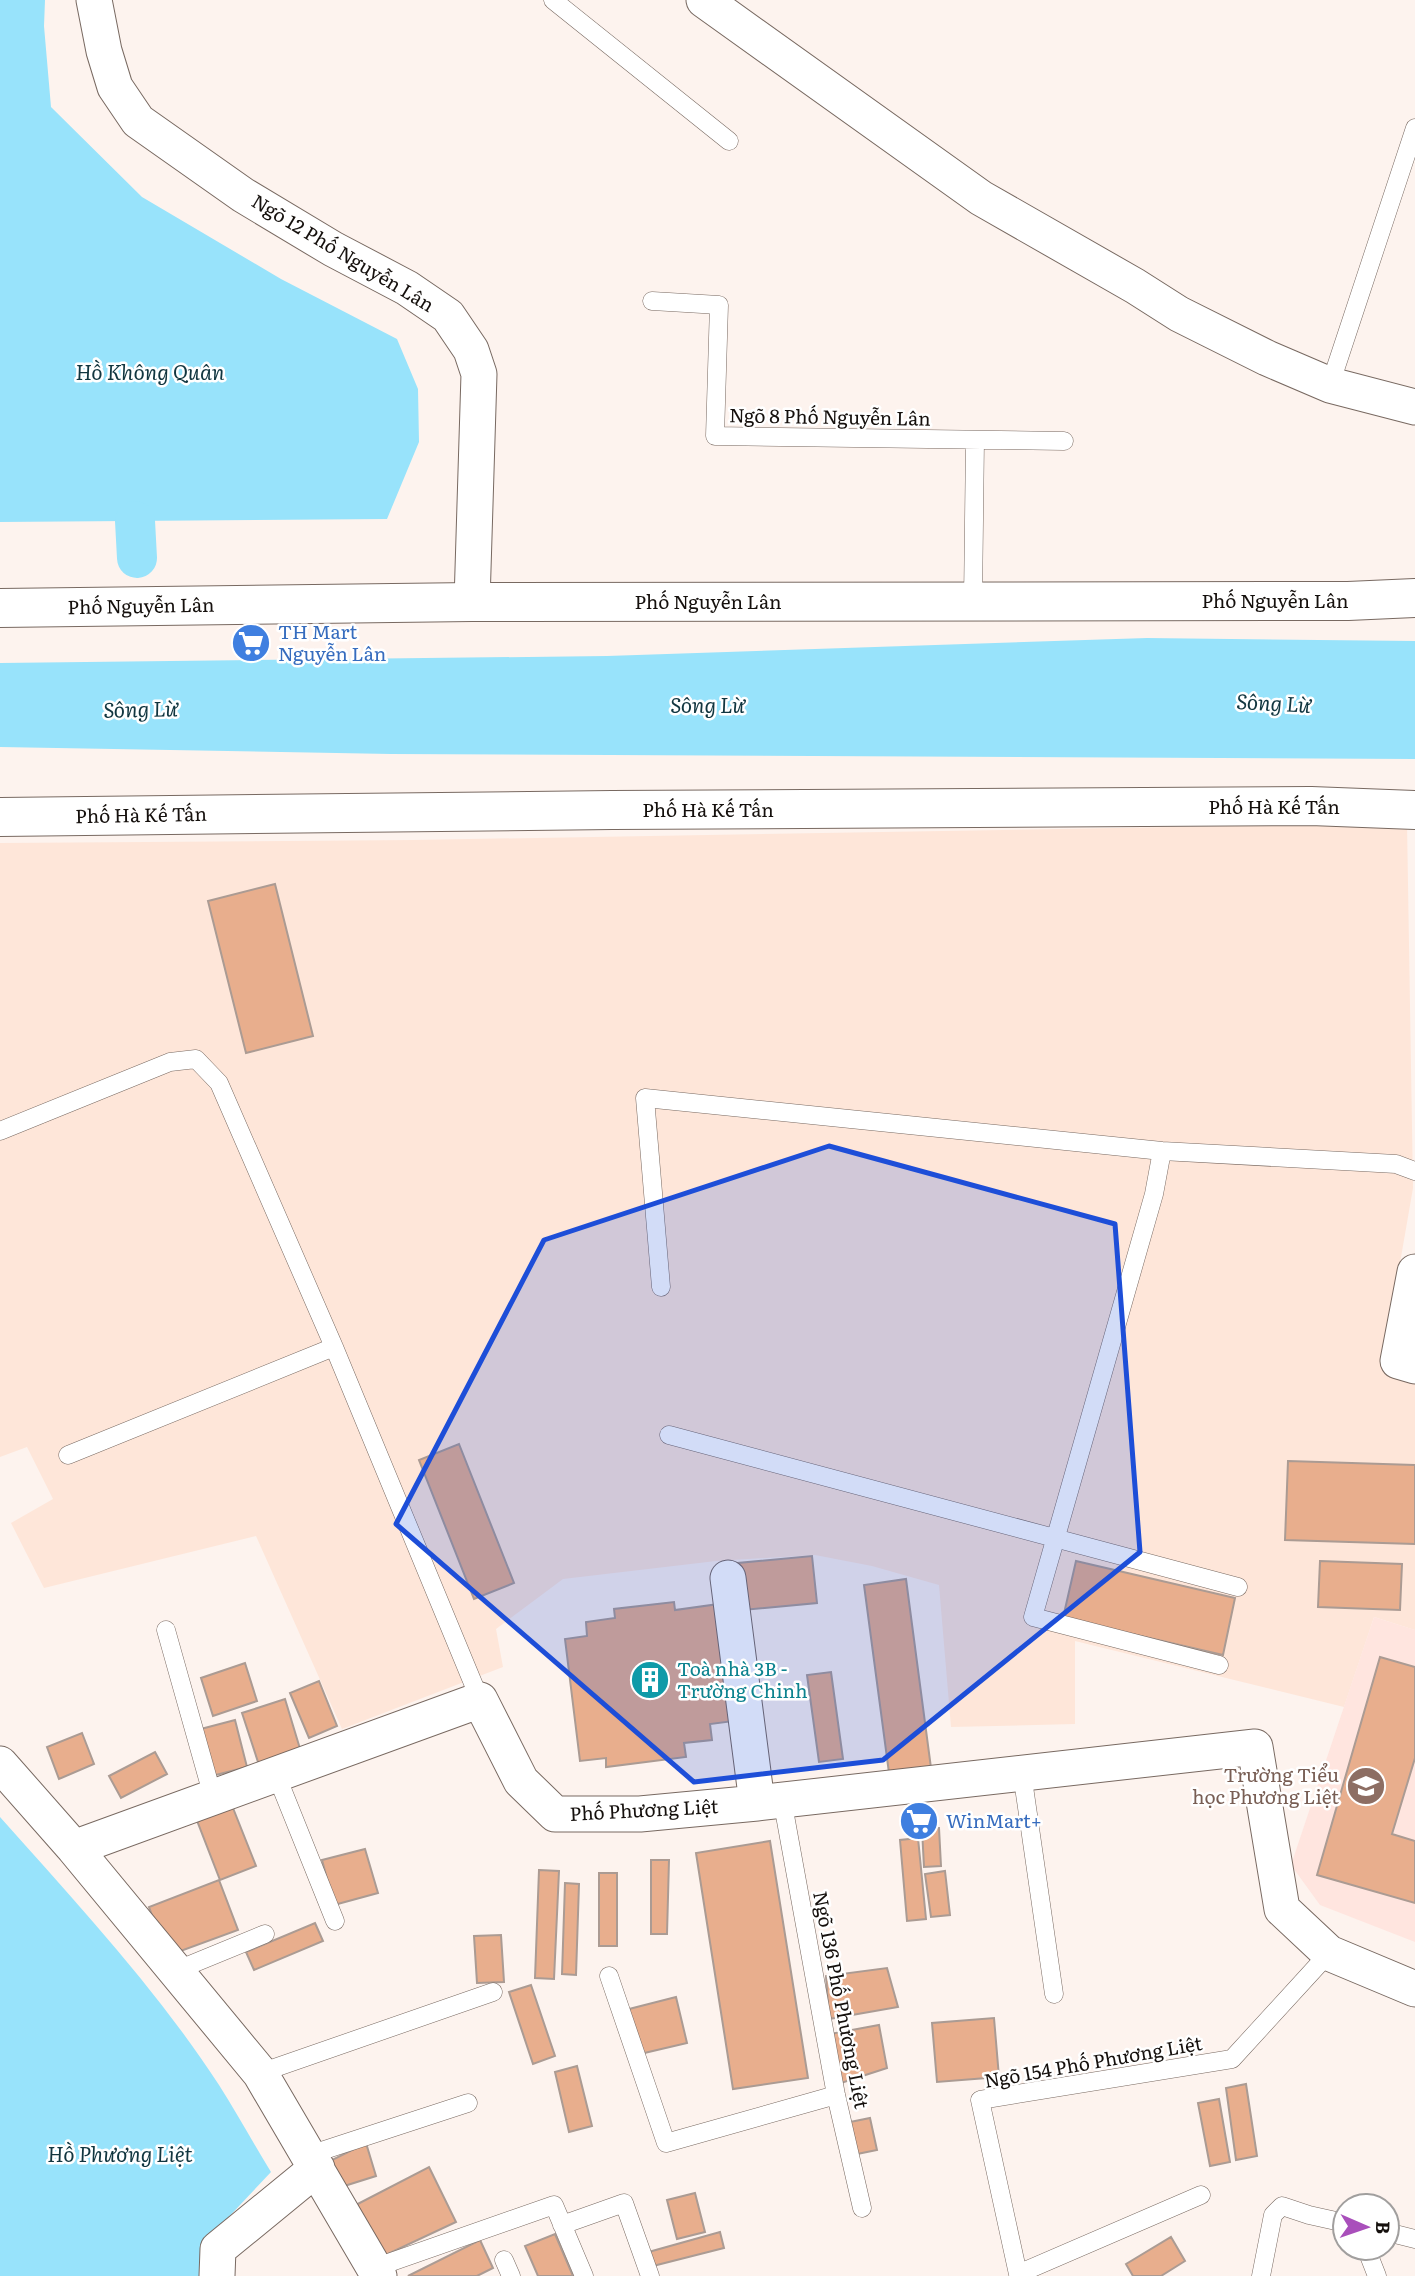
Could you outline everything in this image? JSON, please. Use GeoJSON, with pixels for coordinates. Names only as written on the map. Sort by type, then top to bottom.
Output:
{"type":"FeatureCollection","features":[{"type":"Feature","properties":{"kind":"street","name":"Ngõ 12 Phố Nguyễn Lân"},"geometry":{"type":"LineString","coordinates":[[94,0],[104,51],[115,87],[138,121],[243,195],[333,249],[407,288],[448,316],[471,350],[479,374],[472,602]]}},
{"type":"Feature","properties":{"kind":"street"},"geometry":{"type":"LineString","coordinates":[[704,0],[981,198],[1179,314],[1267,358],[1330,385],[1415,407]]}},
{"type":"Feature","properties":{"kind":"street","name":"Phố Nguyễn Lân"},"geometry":{"type":"LineString","coordinates":[[0,608],[472,602],[1348,601],[1415,598]]}},
{"type":"Feature","properties":{"kind":"street","name":"Phố Hà Kế Tấn"},"geometry":{"type":"LineString","coordinates":[[0,817],[1311,806],[1415,810]]}},
{"type":"Feature","properties":{"kind":"street"},"geometry":{"type":"LineString","coordinates":[[1407,1364],[1415,1272]]}},
{"type":"Feature","properties":{"kind":"street"},"geometry":{"type":"LineString","coordinates":[[728,1578],[770,1801]]}},
{"type":"Feature","properties":{"kind":"street"},"geometry":{"type":"LineString","coordinates":[[74,1848],[480,1700]]}},
{"type":"Feature","properties":{"kind":"street","name":"Phố Phương Liệt"},"geometry":{"type":"LineString","coordinates":[[480,1700],[521,1781],[555,1814],[640,1814],[1255,1747],[1282,1909],[1329,1952],[1415,1989]]}},
{"type":"Feature","properties":{"kind":"street"},"geometry":{"type":"LineString","coordinates":[[0,1764],[74,1848],[260,2073],[377,2272]]}},
{"type":"Feature","properties":{"kind":"street"},"geometry":{"type":"LineString","coordinates":[[222,2267],[313,2162]]}},
{"type":"Feature","properties":{"kind":"lane"},"geometry":{"type":"LineString","coordinates":[[553,0],[729,141]]}},
{"type":"Feature","properties":{"kind":"lane"},"geometry":{"type":"LineString","coordinates":[[1330,385],[1415,128]]}},
{"type":"Feature","properties":{"kind":"lane","name":"Ngõ 8 Phố Nguyễn Lân"},"geometry":{"type":"LineString","coordinates":[[652,301],[719,305],[715,436],[1064,441]]}},
{"type":"Feature","properties":{"kind":"lane"},"geometry":{"type":"LineString","coordinates":[[973,601],[975,440]]}},
{"type":"Feature","properties":{"kind":"lane"},"geometry":{"type":"LineString","coordinates":[[0,1131],[170,1062],[196,1059],[219,1083],[334,1347],[480,1700]]}},
{"type":"Feature","properties":{"kind":"lane"},"geometry":{"type":"LineString","coordinates":[[661,1287],[645,1098],[1162,1151],[1396,1164],[1415,1171]]}},
{"type":"Feature","properties":{"kind":"lane"},"geometry":{"type":"LineString","coordinates":[[1162,1151],[1154,1194],[1033,1617],[1219,1665]]}},
{"type":"Feature","properties":{"kind":"lane"},"geometry":{"type":"LineString","coordinates":[[68,1455],[334,1347]]}},
{"type":"Feature","properties":{"kind":"lane"},"geometry":{"type":"LineString","coordinates":[[669,1435],[1238,1587]]}},
{"type":"Feature","properties":{"kind":"lane"},"geometry":{"type":"LineString","coordinates":[[166,1630],[213,1797]]}},
{"type":"Feature","properties":{"kind":"lane"},"geometry":{"type":"LineString","coordinates":[[1022,1773],[1054,1994]]}},
{"type":"Feature","properties":{"kind":"lane"},"geometry":{"type":"LineString","coordinates":[[276,1774],[335,1921]]}},
{"type":"Feature","properties":{"kind":"lane","name":"Ngõ 136 Phố Phương Liệt"},"geometry":{"type":"LineString","coordinates":[[770,1801],[862,2208]]}},
{"type":"Feature","properties":{"kind":"lane"},"geometry":{"type":"LineString","coordinates":[[175,1971],[265,1934]]}},
{"type":"Feature","properties":{"kind":"lane","name":"Ngõ 154 Phố Phương Liệt"},"geometry":{"type":"LineString","coordinates":[[1201,2195],[1018,2274],[980,2100],[1232,2059],[1329,1952]]}},
{"type":"Feature","properties":{"kind":"lane"},"geometry":{"type":"LineString","coordinates":[[609,1976],[666,2143],[836,2095]]}},
{"type":"Feature","properties":{"kind":"lane"},"geometry":{"type":"LineString","coordinates":[[260,2073],[493,1993]]}},
{"type":"Feature","properties":{"kind":"lane"},"geometry":{"type":"LineString","coordinates":[[313,2162],[468,2103]]}},
{"type":"Feature","properties":{"kind":"lane"},"geometry":{"type":"LineString","coordinates":[[562,2225],[624,2203],[650,2276]]}},
{"type":"Feature","properties":{"kind":"lane"},"geometry":{"type":"LineString","coordinates":[[377,2272],[554,2205],[584,2276]]}},
{"type":"Feature","properties":{"kind":"lane"},"geometry":{"type":"LineString","coordinates":[[1261,2276],[1273,2215],[1282,2206],[1331,2220]]}},
{"type":"Feature","properties":{"kind":"highlighted area"},"geometry":{"type":"Polygon","coordinates":[[[829,1146],[1115,1224],[1140,1552],[883,1760],[694,1782],[396,1524],[544,1240],[829,1146]]]}},
{"type":"Feature","properties":{"kind":"shaded area"},"geometry":{"type":"Polygon","coordinates":[[[1407,823],[1413,1188],[1382,1367],[1415,1376],[1415,1630],[1374,1617],[1344,1707],[1075,1641],[1075,1724],[951,1727],[939,1585],[872,1566],[815,1555],[716,1561],[563,1579],[496,1629],[503,1667],[342,1729],[256,1536],[44,1588],[11,1523],[53,1499],[27,1447],[0,1457],[0,843],[413,840],[1407,823]]]}},
{"type":"Feature","properties":{"kind":"shaded area","name":"Trường Tiểu học Phương Liệt"},"geometry":{"type":"Polygon","coordinates":[[[1374,1617],[1415,1630],[1415,1942],[1320,1905],[1291,1865],[1374,1617]]]}},
{"type":"Feature","properties":{"kind":"water","name":"Hồ Không Quân"},"geometry":{"type":"Polygon","coordinates":[[[0,0],[45,0],[44,26],[51,107],[142,197],[281,279],[397,339],[418,389],[419,442],[387,519],[0,522],[0,0]]]}},
{"type":"Feature","properties":{"kind":"water","name":"Sông Lừ"},"geometry":{"type":"Polygon","coordinates":[[[1147,638],[1415,641],[1415,759],[391,754],[0,747],[0,663],[607,656],[1147,638]]]}},
{"type":"Feature","properties":{"kind":"water","name":"Hồ Phương Liệt"},"geometry":{"type":"Polygon","coordinates":[[[0,1817],[115,1947],[170,2015],[219,2085],[271,2172],[207,2240],[206,2276],[0,2276],[0,1817]]]}},
{"type":"Feature","properties":{"kind":"building"},"geometry":{"type":"Polygon","coordinates":[[[275,884],[313,1036],[246,1053],[208,901],[275,884]]]}},
{"type":"Feature","properties":{"kind":"building"},"geometry":{"type":"Polygon","coordinates":[[[459,1444],[514,1583],[474,1599],[419,1460],[459,1444]]]}},
{"type":"Feature","properties":{"kind":"building"},"geometry":{"type":"Polygon","coordinates":[[[1288,1461],[1415,1465],[1415,1544],[1285,1540],[1288,1461]]]}},
{"type":"Feature","properties":{"kind":"building"},"geometry":{"type":"Polygon","coordinates":[[[812,1556],[817,1603],[743,1610],[738,1563],[812,1556]]]}},
{"type":"Feature","properties":{"kind":"building"},"geometry":{"type":"Polygon","coordinates":[[[1076,1561],[1235,1598],[1223,1655],[1063,1618],[1076,1561]]]}},
{"type":"Feature","properties":{"kind":"building"},"geometry":{"type":"Polygon","coordinates":[[[1320,1561],[1402,1564],[1400,1610],[1318,1607],[1320,1561]]]}},
{"type":"Feature","properties":{"kind":"building"},"geometry":{"type":"Polygon","coordinates":[[[906,1579],[931,1768],[889,1773],[864,1585],[906,1579]]]}},
{"type":"Feature","properties":{"kind":"building","name":"Toà nhà 3B - Trường Chinh"},"geometry":{"type":"Polygon","coordinates":[[[674,1602],[675,1610],[719,1604],[734,1721],[710,1724],[712,1740],[684,1743],[686,1757],[606,1767],[606,1758],[580,1761],[565,1639],[587,1636],[586,1622],[615,1618],[614,1609],[674,1602]]]}},
{"type":"Feature","properties":{"kind":"building"},"geometry":{"type":"Polygon","coordinates":[[[1380,1657],[1415,1667],[1415,1758],[1392,1834],[1415,1841],[1415,1903],[1317,1875],[1380,1657]]]}},
{"type":"Feature","properties":{"kind":"building"},"geometry":{"type":"Polygon","coordinates":[[[245,1663],[257,1701],[213,1716],[201,1678],[245,1663]]]}},
{"type":"Feature","properties":{"kind":"building"},"geometry":{"type":"Polygon","coordinates":[[[831,1672],[843,1759],[819,1762],[807,1675],[831,1672]]]}},
{"type":"Feature","properties":{"kind":"building"},"geometry":{"type":"Polygon","coordinates":[[[319,1681],[337,1726],[309,1738],[290,1693],[319,1681]]]}},
{"type":"Feature","properties":{"kind":"building"},"geometry":{"type":"Polygon","coordinates":[[[285,1699],[301,1752],[259,1765],[242,1713],[285,1699]]]}},
{"type":"Feature","properties":{"kind":"building"},"geometry":{"type":"Polygon","coordinates":[[[235,1720],[247,1767],[208,1777],[197,1730],[235,1720]]]}},
{"type":"Feature","properties":{"kind":"building"},"geometry":{"type":"Polygon","coordinates":[[[82,1733],[94,1764],[59,1779],[47,1747],[82,1733]]]}},
{"type":"Feature","properties":{"kind":"building"},"geometry":{"type":"Polygon","coordinates":[[[155,1752],[167,1774],[121,1798],[109,1776],[155,1752]]]}},
{"type":"Feature","properties":{"kind":"building"},"geometry":{"type":"Polygon","coordinates":[[[231,1803],[256,1866],[220,1880],[196,1818],[231,1803]]]}},
{"type":"Feature","properties":{"kind":"building"},"geometry":{"type":"Polygon","coordinates":[[[939,1828],[941,1866],[924,1867],[922,1829],[939,1828]]]}},
{"type":"Feature","properties":{"kind":"building"},"geometry":{"type":"Polygon","coordinates":[[[918,1838],[926,1919],[907,1921],[900,1840],[918,1838]]]}},
{"type":"Feature","properties":{"kind":"building"},"geometry":{"type":"Polygon","coordinates":[[[770,1841],[808,2078],[733,2089],[696,1853],[770,1841]]]}},
{"type":"Feature","properties":{"kind":"building"},"geometry":{"type":"Polygon","coordinates":[[[365,1849],[378,1893],[334,1905],[322,1860],[365,1849]]]}},
{"type":"Feature","properties":{"kind":"building"},"geometry":{"type":"Polygon","coordinates":[[[651,1860],[669,1860],[667,1934],[651,1934],[651,1860]]]}},
{"type":"Feature","properties":{"kind":"building"},"geometry":{"type":"Polygon","coordinates":[[[539,1870],[559,1871],[554,1979],[535,1978],[539,1870]]]}},
{"type":"Feature","properties":{"kind":"building"},"geometry":{"type":"Polygon","coordinates":[[[945,1871],[950,1915],[931,1917],[925,1874],[945,1871]]]}},
{"type":"Feature","properties":{"kind":"building"},"geometry":{"type":"Polygon","coordinates":[[[599,1873],[617,1873],[617,1946],[599,1946],[599,1873]]]}},
{"type":"Feature","properties":{"kind":"building"},"geometry":{"type":"Polygon","coordinates":[[[219,1880],[238,1930],[167,1956],[149,1907],[219,1880]]]}},
{"type":"Feature","properties":{"kind":"building"},"geometry":{"type":"Polygon","coordinates":[[[565,1883],[579,1884],[576,1975],[562,1974],[565,1883]]]}},
{"type":"Feature","properties":{"kind":"building"},"geometry":{"type":"Polygon","coordinates":[[[315,1923],[323,1941],[254,1970],[246,1952],[315,1923]]]}},
{"type":"Feature","properties":{"kind":"building"},"geometry":{"type":"Polygon","coordinates":[[[501,1935],[504,1982],[477,1983],[474,1936],[501,1935]]]}},
{"type":"Feature","properties":{"kind":"building"},"geometry":{"type":"Polygon","coordinates":[[[887,1968],[898,2007],[829,2019],[826,1976],[887,1968]]]}},
{"type":"Feature","properties":{"kind":"building"},"geometry":{"type":"Polygon","coordinates":[[[531,1985],[555,2056],[533,2064],[509,1992],[531,1985]]]}},
{"type":"Feature","properties":{"kind":"building"},"geometry":{"type":"Polygon","coordinates":[[[676,1997],[687,2043],[640,2054],[629,2009],[676,1997]]]}},
{"type":"Feature","properties":{"kind":"building"},"geometry":{"type":"Polygon","coordinates":[[[994,2018],[999,2077],[937,2082],[932,2023],[994,2018]]]}},
{"type":"Feature","properties":{"kind":"building"},"geometry":{"type":"Polygon","coordinates":[[[879,2025],[887,2068],[835,2085],[830,2034],[879,2025]]]}},
{"type":"Feature","properties":{"kind":"building"},"geometry":{"type":"Polygon","coordinates":[[[577,2066],[592,2126],[569,2132],[555,2072],[577,2066]]]}},
{"type":"Feature","properties":{"kind":"building"},"geometry":{"type":"Polygon","coordinates":[[[1246,2084],[1257,2156],[1236,2160],[1226,2088],[1246,2084]]]}},
{"type":"Feature","properties":{"kind":"building"},"geometry":{"type":"Polygon","coordinates":[[[1219,2099],[1230,2162],[1210,2166],[1198,2103],[1219,2099]]]}},
{"type":"Feature","properties":{"kind":"building"},"geometry":{"type":"Polygon","coordinates":[[[870,2118],[877,2150],[857,2154],[850,2122],[870,2118]]]}},
{"type":"Feature","properties":{"kind":"building"},"geometry":{"type":"Polygon","coordinates":[[[366,2143],[376,2176],[341,2187],[324,2164],[366,2143]]]}},
{"type":"Feature","properties":{"kind":"building"},"geometry":{"type":"Polygon","coordinates":[[[429,2167],[456,2222],[375,2260],[348,2209],[429,2167]]]}},
{"type":"Feature","properties":{"kind":"building"},"geometry":{"type":"Polygon","coordinates":[[[695,2193],[705,2232],[677,2239],[667,2200],[695,2193]]]}},
{"type":"Feature","properties":{"kind":"building"},"geometry":{"type":"Polygon","coordinates":[[[720,2232],[724,2248],[649,2267],[645,2253],[720,2232]]]}},
{"type":"Feature","properties":{"kind":"building"},"geometry":{"type":"Polygon","coordinates":[[[555,2234],[573,2276],[538,2276],[525,2246],[555,2234]]]}},
{"type":"Feature","properties":{"kind":"building"},"geometry":{"type":"Polygon","coordinates":[[[1171,2237],[1185,2261],[1161,2276],[1133,2276],[1126,2264],[1171,2237]]]}},
{"type":"Feature","properties":{"kind":"building"},"geometry":{"type":"Polygon","coordinates":[[[480,2240],[493,2268],[477,2276],[408,2276],[480,2240]]]}},
{"type":"Feature","properties":{"kind":"waterway"},"geometry":{"type":"LineString","coordinates":[[135,521],[137,558]]}},
{"type":"Feature","properties":{"kind":"place","name":"TH Mart Nguyễn Lân"},"geometry":{"type":"Point","coordinates":[251,643]}},
{"type":"Feature","properties":{"kind":"place","name":"Toà nhà 3B - Trường Chinh"},"geometry":{"type":"Point","coordinates":[650,1680]}},
{"type":"Feature","properties":{"kind":"place","name":"Trường Tiểu học Phương Liệt"},"geometry":{"type":"Point","coordinates":[1366,1786]}},
{"type":"Feature","properties":{"kind":"place","name":"WinMart+"},"geometry":{"type":"Point","coordinates":[919,1821]}}]}
